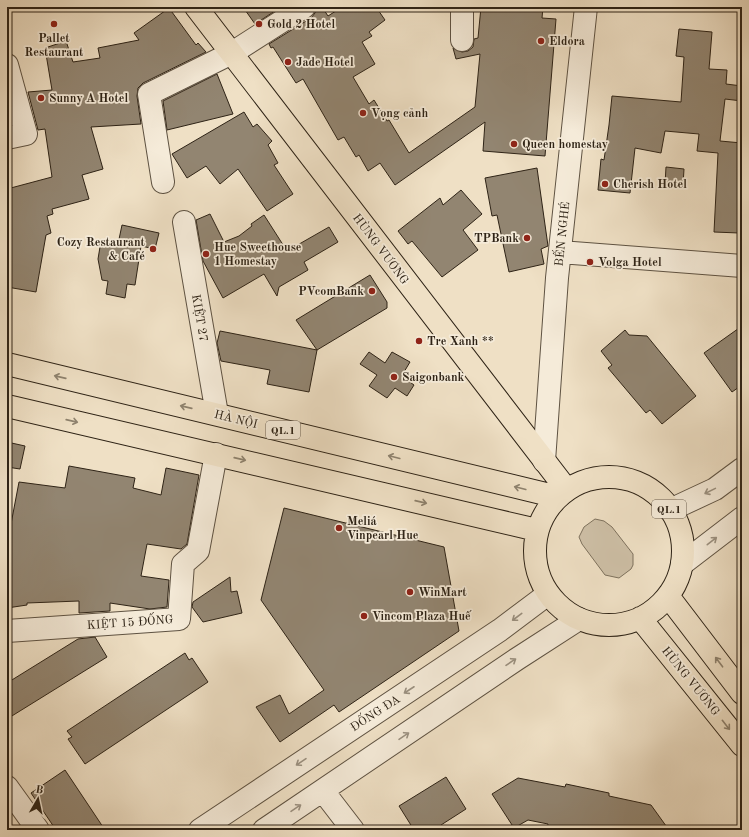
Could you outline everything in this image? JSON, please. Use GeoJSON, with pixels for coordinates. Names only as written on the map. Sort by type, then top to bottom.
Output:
{"type":"FeatureCollection","features":[{"type":"Feature","properties":{"kind":"main road","name":"HÙNG VƯƠNG"},"geometry":{"type":"LineString","coordinates":[[196,7],[544,461],[563,493]]}},
{"type":"Feature","properties":{"kind":"main road","name":"HÀ NỘI"},"geometry":{"type":"LineString","coordinates":[[7,364],[216,414],[563,493]]}},
{"type":"Feature","properties":{"kind":"main road"},"geometry":{"type":"LineString","coordinates":[[7,406],[538,530]]}},
{"type":"Feature","properties":{"kind":"main road","name":"QL.1"},"geometry":{"type":"LineString","coordinates":[[604,478],[623,479],[641,485],[657,496],[670,510],[679,527],[682,564],[674,586],[668,596],[655,609],[640,618],[620,624],[599,624],[579,619],[562,608],[548,594],[538,574],[535,552],[538,530],[549,507],[563,493],[584,481],[604,478]]}},
{"type":"Feature","properties":{"kind":"main road"},"geometry":{"type":"LineString","coordinates":[[668,596],[742,693]]}},
{"type":"Feature","properties":{"kind":"main road","name":"HÙNG VƯƠNG"},"geometry":{"type":"LineString","coordinates":[[640,618],[742,745]]}},
{"type":"Feature","properties":{"kind":"street"},"geometry":{"type":"LineString","coordinates":[[163,182],[150,94],[232,53],[304,7]]}},
{"type":"Feature","properties":{"kind":"street"},"geometry":{"type":"LineString","coordinates":[[462,7],[462,40]]}},
{"type":"Feature","properties":{"kind":"street","name":"BẾN NGHÉ"},"geometry":{"type":"LineString","coordinates":[[544,461],[560,252],[586,7]]}},
{"type":"Feature","properties":{"kind":"street"},"geometry":{"type":"LineString","coordinates":[[7,65],[26,134],[7,138]]}},
{"type":"Feature","properties":{"kind":"street","name":"KIỆT 27"},"geometry":{"type":"LineString","coordinates":[[184,222],[216,414]]}},
{"type":"Feature","properties":{"kind":"street"},"geometry":{"type":"LineString","coordinates":[[560,252],[742,266]]}},
{"type":"Feature","properties":{"kind":"street","name":"KIỆT 15 ĐỐNG"},"geometry":{"type":"LineString","coordinates":[[7,631],[179,619],[184,564],[198,551],[216,454]]}},
{"type":"Feature","properties":{"kind":"street"},"geometry":{"type":"LineString","coordinates":[[670,510],[715,489],[742,469]]}},
{"type":"Feature","properties":{"kind":"street"},"geometry":{"type":"LineString","coordinates":[[682,564],[742,518]]}},
{"type":"Feature","properties":{"kind":"street","name":"ĐỐNG ĐA"},"geometry":{"type":"LineString","coordinates":[[200,830],[500,630],[548,594]]}},
{"type":"Feature","properties":{"kind":"street"},"geometry":{"type":"LineString","coordinates":[[264,830],[520,657],[579,619]]}},
{"type":"Feature","properties":{"kind":"street"},"geometry":{"type":"LineString","coordinates":[[7,787],[38,830]]}},
{"type":"Feature","properties":{"kind":"street"},"geometry":{"type":"LineString","coordinates":[[323,791],[352,830]]}},
{"type":"Feature","properties":{"kind":"shaded area"},"geometry":{"type":"Polygon","coordinates":[[[595,519],[604,521],[612,527],[633,554],[633,565],[631,569],[619,578],[605,575],[582,544],[579,537],[584,527],[595,519]]]}},
{"type":"Feature","properties":{"kind":"building"},"geometry":{"type":"Polygon","coordinates":[[[243,7],[281,7],[255,24],[243,7]]]}},
{"type":"Feature","properties":{"kind":"building"},"geometry":{"type":"Polygon","coordinates":[[[316,7],[322,7],[328,16],[342,7],[376,7],[385,20],[369,32],[372,36],[362,42],[375,64],[353,77],[369,104],[374,100],[387,121],[389,120],[409,153],[475,107],[480,54],[456,59],[453,48],[462,52],[468,51],[473,47],[474,39],[478,38],[481,7],[543,7],[542,18],[556,19],[545,156],[483,151],[485,122],[395,185],[380,163],[368,171],[359,155],[356,157],[344,137],[338,140],[303,79],[296,83],[273,47],[271,48],[269,44],[311,18],[315,13],[316,7]]]}},
{"type":"Feature","properties":{"kind":"building"},"geometry":{"type":"Polygon","coordinates":[[[169,8],[196,45],[198,43],[206,52],[143,83],[138,88],[137,96],[141,124],[91,127],[103,169],[82,175],[89,199],[52,209],[53,214],[47,216],[51,233],[46,235],[36,292],[7,287],[7,189],[52,177],[45,129],[38,130],[28,92],[52,90],[45,48],[66,41],[73,62],[100,58],[98,48],[139,40],[134,33],[169,8]]]}},
{"type":"Feature","properties":{"kind":"building"},"geometry":{"type":"Polygon","coordinates":[[[679,29],[712,32],[709,69],[727,70],[726,84],[742,86],[742,101],[725,99],[720,141],[742,143],[739,233],[714,232],[718,153],[697,151],[699,134],[665,131],[661,153],[635,148],[630,193],[598,190],[601,159],[604,160],[612,96],[681,102],[684,57],[676,56],[679,29]]]}},
{"type":"Feature","properties":{"kind":"building"},"geometry":{"type":"Polygon","coordinates":[[[217,74],[233,114],[167,130],[163,101],[217,74]]]}},
{"type":"Feature","properties":{"kind":"building"},"geometry":{"type":"Polygon","coordinates":[[[244,112],[253,127],[257,124],[272,141],[268,145],[278,163],[274,165],[293,194],[267,211],[238,169],[220,184],[206,166],[187,178],[172,154],[244,112]]]}},
{"type":"Feature","properties":{"kind":"building"},"geometry":{"type":"Polygon","coordinates":[[[666,167],[684,169],[683,185],[665,184],[666,167]]]}},
{"type":"Feature","properties":{"kind":"building"},"geometry":{"type":"Polygon","coordinates":[[[537,168],[548,246],[541,249],[544,264],[509,272],[497,215],[492,216],[485,178],[537,168]]]}},
{"type":"Feature","properties":{"kind":"building"},"geometry":{"type":"Polygon","coordinates":[[[461,190],[482,214],[463,230],[478,250],[442,277],[412,241],[408,244],[398,231],[440,198],[443,205],[461,190]]]}},
{"type":"Feature","properties":{"kind":"building"},"geometry":{"type":"Polygon","coordinates":[[[210,214],[224,242],[239,236],[252,226],[251,224],[264,215],[287,251],[329,227],[338,242],[304,262],[308,270],[279,287],[277,296],[264,274],[223,298],[203,261],[196,220],[210,214]]]}},
{"type":"Feature","properties":{"kind":"building"},"geometry":{"type":"Polygon","coordinates":[[[122,225],[159,233],[155,249],[141,246],[135,285],[127,284],[125,298],[106,294],[108,281],[102,280],[98,259],[101,241],[118,244],[122,225]]]}},
{"type":"Feature","properties":{"kind":"building"},"geometry":{"type":"Polygon","coordinates":[[[370,275],[387,302],[387,308],[317,350],[296,320],[370,275]]]}},
{"type":"Feature","properties":{"kind":"building"},"geometry":{"type":"Polygon","coordinates":[[[742,326],[742,385],[732,392],[704,353],[742,326]]]}},
{"type":"Feature","properties":{"kind":"building"},"geometry":{"type":"Polygon","coordinates":[[[625,330],[629,335],[647,336],[696,396],[662,424],[650,410],[646,413],[608,368],[612,365],[601,351],[625,330]]]}},
{"type":"Feature","properties":{"kind":"building"},"geometry":{"type":"Polygon","coordinates":[[[220,331],[317,350],[309,392],[267,384],[270,370],[221,361],[217,343],[220,331]]]}},
{"type":"Feature","properties":{"kind":"building"},"geometry":{"type":"Polygon","coordinates":[[[369,352],[385,363],[392,352],[410,362],[404,372],[404,378],[414,385],[407,396],[395,388],[387,398],[369,386],[377,375],[360,364],[369,352]]]}},
{"type":"Feature","properties":{"kind":"building"},"geometry":{"type":"Polygon","coordinates":[[[7,442],[25,446],[20,469],[7,467],[7,442]]]}},
{"type":"Feature","properties":{"kind":"building"},"geometry":{"type":"Polygon","coordinates":[[[69,466],[135,478],[133,488],[161,495],[166,468],[199,475],[187,544],[181,549],[147,544],[141,576],[169,580],[167,607],[150,609],[110,603],[110,611],[79,613],[79,601],[27,603],[27,605],[7,608],[7,545],[19,482],[65,488],[69,466]]]}},
{"type":"Feature","properties":{"kind":"building","name":"Vincom Plaza Huế"},"geometry":{"type":"Polygon","coordinates":[[[284,508],[444,547],[459,631],[339,712],[334,705],[280,742],[256,707],[280,695],[289,714],[324,690],[261,600],[284,508]]]}},
{"type":"Feature","properties":{"kind":"building"},"geometry":{"type":"Polygon","coordinates":[[[230,577],[231,592],[237,591],[242,613],[203,622],[192,607],[193,602],[230,577]]]}},
{"type":"Feature","properties":{"kind":"building"},"geometry":{"type":"Polygon","coordinates":[[[95,637],[107,657],[7,719],[7,683],[78,639],[95,637]]]}},
{"type":"Feature","properties":{"kind":"building"},"geometry":{"type":"Polygon","coordinates":[[[185,653],[189,660],[192,658],[208,682],[85,764],[68,739],[72,737],[67,731],[185,653]]]}},
{"type":"Feature","properties":{"kind":"building"},"geometry":{"type":"Polygon","coordinates":[[[65,770],[105,830],[56,830],[31,793],[65,770]]]}},
{"type":"Feature","properties":{"kind":"building"},"geometry":{"type":"Polygon","coordinates":[[[446,777],[466,809],[441,825],[444,830],[414,830],[399,806],[446,777]]]}},
{"type":"Feature","properties":{"kind":"building"},"geometry":{"type":"Polygon","coordinates":[[[518,778],[565,787],[566,784],[609,793],[609,796],[651,805],[669,830],[547,830],[548,824],[528,820],[514,828],[492,794],[518,778]]]}},
{"type":"Feature","properties":{"kind":"place","name":"Pallet Restaurant"},"geometry":{"type":"Point","coordinates":[54,24]}},
{"type":"Feature","properties":{"kind":"place","name":"Gold 2 Hotel"},"geometry":{"type":"Point","coordinates":[259,24]}},
{"type":"Feature","properties":{"kind":"place","name":"Eldora"},"geometry":{"type":"Point","coordinates":[541,41]}},
{"type":"Feature","properties":{"kind":"place","name":"Jade Hotel"},"geometry":{"type":"Point","coordinates":[288,62]}},
{"type":"Feature","properties":{"kind":"place","name":"Sunny A Hotel"},"geometry":{"type":"Point","coordinates":[41,98]}},
{"type":"Feature","properties":{"kind":"place","name":"Vọng cảnh"},"geometry":{"type":"Point","coordinates":[363,113]}},
{"type":"Feature","properties":{"kind":"place","name":"Queen homestay"},"geometry":{"type":"Point","coordinates":[514,144]}},
{"type":"Feature","properties":{"kind":"place","name":"Cherish Hotel"},"geometry":{"type":"Point","coordinates":[605,184]}},
{"type":"Feature","properties":{"kind":"place","name":"TPBank"},"geometry":{"type":"Point","coordinates":[527,238]}},
{"type":"Feature","properties":{"kind":"place","name":"Cozy Restaurant & Café"},"geometry":{"type":"Point","coordinates":[153,249]}},
{"type":"Feature","properties":{"kind":"place","name":"Hue Sweethouse 1 Homestay"},"geometry":{"type":"Point","coordinates":[206,254]}},
{"type":"Feature","properties":{"kind":"place","name":"Volga Hotel"},"geometry":{"type":"Point","coordinates":[590,262]}},
{"type":"Feature","properties":{"kind":"place","name":"PVcomBank"},"geometry":{"type":"Point","coordinates":[372,291]}},
{"type":"Feature","properties":{"kind":"place","name":"Tre Xanh **"},"geometry":{"type":"Point","coordinates":[419,341]}},
{"type":"Feature","properties":{"kind":"place","name":"Saigonbank"},"geometry":{"type":"Point","coordinates":[394,377]}},
{"type":"Feature","properties":{"kind":"place","name":"Meliá Vinpearl Hue"},"geometry":{"type":"Point","coordinates":[339,528]}},
{"type":"Feature","properties":{"kind":"place","name":"WinMart"},"geometry":{"type":"Point","coordinates":[410,592]}},
{"type":"Feature","properties":{"kind":"place","name":"Vincom Plaza Huế"},"geometry":{"type":"Point","coordinates":[364,616]}}]}
